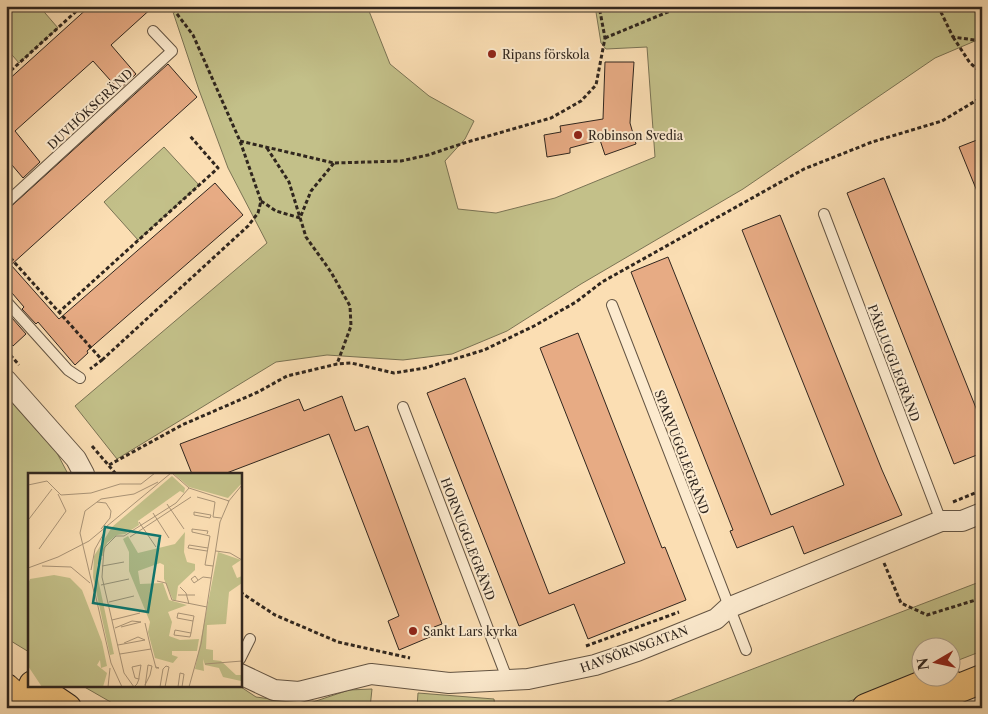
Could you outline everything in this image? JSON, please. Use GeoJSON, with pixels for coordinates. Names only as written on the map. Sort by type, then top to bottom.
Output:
{"type":"FeatureCollection","features":[{"type":"Feature","properties":{"kind":"main road"},"geometry":{"type":"LineString","coordinates":[[960,670],[982,662]]}},
{"type":"Feature","properties":{"kind":"main road"},"geometry":{"type":"LineString","coordinates":[[6,667],[28,681]]}},
{"type":"Feature","properties":{"kind":"main road"},"geometry":{"type":"LineString","coordinates":[[910,708],[982,679]]}},
{"type":"Feature","properties":{"kind":"main road"},"geometry":{"type":"LineString","coordinates":[[34,686],[67,708]]}},
{"type":"Feature","properties":{"kind":"main road"},"geometry":{"type":"LineString","coordinates":[[866,708],[920,686]]}},
{"type":"Feature","properties":{"kind":"main road"},"geometry":{"type":"LineString","coordinates":[[6,688],[28,708]]}},
{"type":"Feature","properties":{"kind":"street"},"geometry":{"type":"LineString","coordinates":[[6,380],[76,459],[83,473]]}},
{"type":"Feature","properties":{"kind":"street","name":"HAVSÖRNSGATAN"},"geometry":{"type":"LineString","coordinates":[[241,674],[274,690],[299,692],[371,674],[449,683],[508,681],[561,674],[595,665],[716,618],[728,608],[878,546],[939,515],[962,521],[982,513]]}},
{"type":"Feature","properties":{"kind":"lane","name":"DUVHÖKSGRÄND"},"geometry":{"type":"LineString","coordinates":[[6,203],[172,51],[153,31]]}},
{"type":"Feature","properties":{"kind":"lane","name":"PÄRLUGGLEGRÄND"},"geometry":{"type":"LineString","coordinates":[[824,214],[939,515]]}},
{"type":"Feature","properties":{"kind":"lane"},"geometry":{"type":"LineString","coordinates":[[6,301],[68,370],[80,378]]}},
{"type":"Feature","properties":{"kind":"lane","name":"SPARVUGGLEGRÄND"},"geometry":{"type":"LineString","coordinates":[[612,305],[728,608],[746,650]]}},
{"type":"Feature","properties":{"kind":"lane","name":"HORNUGGLEGRÄND"},"geometry":{"type":"LineString","coordinates":[[403,407],[508,681]]}},
{"type":"Feature","properties":{"kind":"lane"},"geometry":{"type":"LineString","coordinates":[[241,657],[250,639]]}},
{"type":"Feature","properties":{"kind":"path"},"geometry":{"type":"LineString","coordinates":[[6,75],[82,6]]}},
{"type":"Feature","properties":{"kind":"path"},"geometry":{"type":"LineString","coordinates":[[80,378],[248,226],[258,213],[261,201],[240,141],[193,35],[171,6]]}},
{"type":"Feature","properties":{"kind":"path"},"geometry":{"type":"LineString","coordinates":[[240,141],[334,162],[401,161],[428,156],[464,143],[551,118],[581,101],[596,85],[601,68],[605,38],[599,6]]}},
{"type":"Feature","properties":{"kind":"path"},"geometry":{"type":"LineString","coordinates":[[605,38],[682,6]]}},
{"type":"Feature","properties":{"kind":"path"},"geometry":{"type":"LineString","coordinates":[[938,6],[953,37],[970,63],[982,74]]}},
{"type":"Feature","properties":{"kind":"path"},"geometry":{"type":"LineString","coordinates":[[953,37],[982,41]]}},
{"type":"Feature","properties":{"kind":"path"},"geometry":{"type":"LineString","coordinates":[[115,473],[109,465],[182,425],[258,392],[287,376],[337,364],[351,363],[394,373],[425,368],[484,350],[534,326],[576,302],[602,282],[804,169],[856,147],[942,121],[982,97]]}},
{"type":"Feature","properties":{"kind":"path"},"geometry":{"type":"LineString","coordinates":[[58,313],[218,168],[190,136]]}},
{"type":"Feature","properties":{"kind":"path"},"geometry":{"type":"LineString","coordinates":[[267,148],[289,182],[306,237],[332,272],[350,306],[351,326],[337,364]]}},
{"type":"Feature","properties":{"kind":"path"},"geometry":{"type":"LineString","coordinates":[[300,218],[311,192],[334,162]]}},
{"type":"Feature","properties":{"kind":"path"},"geometry":{"type":"LineString","coordinates":[[261,201],[276,211],[300,218]]}},
{"type":"Feature","properties":{"kind":"path"},"geometry":{"type":"LineString","coordinates":[[6,253],[102,360]]}},
{"type":"Feature","properties":{"kind":"path"},"geometry":{"type":"LineString","coordinates":[[939,515],[982,490]]}},
{"type":"Feature","properties":{"kind":"path"},"geometry":{"type":"LineString","coordinates":[[878,546],[901,603],[927,616],[982,598]]}},
{"type":"Feature","properties":{"kind":"path"},"geometry":{"type":"LineString","coordinates":[[241,593],[275,615],[338,642],[412,658]]}},
{"type":"Feature","properties":{"kind":"path"},"geometry":{"type":"LineString","coordinates":[[582,647],[682,610]]}},
{"type":"Feature","properties":{"kind":"shaded area"},"geometry":{"type":"Polygon","coordinates":[[[11,6],[39,6],[58,28],[19,63],[6,48],[6,10],[11,6]]]}},
{"type":"Feature","properties":{"kind":"shaded area"},"geometry":{"type":"Polygon","coordinates":[[[171,6],[367,6],[390,64],[429,96],[474,121],[465,139],[445,161],[458,209],[496,213],[555,198],[655,157],[647,47],[606,49],[601,43],[595,6],[982,6],[982,38],[935,58],[743,189],[581,284],[507,331],[452,354],[403,360],[327,355],[276,362],[117,459],[75,406],[267,243],[228,168],[171,6]]]}},
{"type":"Feature","properties":{"kind":"shaded area"},"geometry":{"type":"Polygon","coordinates":[[[164,147],[199,185],[138,240],[104,202],[164,147]]]}},
{"type":"Feature","properties":{"kind":"shaded area"},"geometry":{"type":"Polygon","coordinates":[[[6,396],[57,453],[67,473],[28,473],[28,651],[6,638],[6,396]]]}},
{"type":"Feature","properties":{"kind":"shaded area"},"geometry":{"type":"Polygon","coordinates":[[[982,581],[982,651],[960,660],[960,636],[910,636],[910,678],[832,708],[651,708],[982,581]]]}},
{"type":"Feature","properties":{"kind":"shaded area"},"geometry":{"type":"Polygon","coordinates":[[[83,686],[240,686],[256,697],[307,704],[349,690],[372,689],[370,708],[121,708],[83,686]]]}},
{"type":"Feature","properties":{"kind":"shaded area"},"geometry":{"type":"Polygon","coordinates":[[[418,693],[494,699],[495,708],[417,708],[418,693]]]}},
{"type":"Feature","properties":{"kind":"building"},"geometry":{"type":"Polygon","coordinates":[[[90,6],[154,6],[111,45],[136,74],[119,90],[93,61],[15,131],[40,162],[23,178],[6,158],[6,82],[90,6]]]}},
{"type":"Feature","properties":{"kind":"building"},"geometry":{"type":"Polygon","coordinates":[[[605,62],[634,62],[630,123],[636,144],[605,155],[600,140],[570,148],[570,153],[547,157],[544,135],[561,132],[560,126],[603,119],[605,62]]]}},
{"type":"Feature","properties":{"kind":"building"},"geometry":{"type":"Polygon","coordinates":[[[168,64],[197,97],[11,265],[59,319],[215,183],[243,215],[87,351],[88,353],[75,365],[38,322],[36,324],[22,309],[24,307],[6,286],[6,211],[168,64]]]}},
{"type":"Feature","properties":{"kind":"building"},"geometry":{"type":"Polygon","coordinates":[[[982,138],[982,201],[981,201],[959,147],[982,138]]]}},
{"type":"Feature","properties":{"kind":"building"},"geometry":{"type":"Polygon","coordinates":[[[884,178],[982,423],[982,453],[954,464],[847,193],[884,178]]]}},
{"type":"Feature","properties":{"kind":"building"},"geometry":{"type":"Polygon","coordinates":[[[780,215],[882,470],[902,515],[804,554],[793,526],[737,548],[730,531],[733,530],[631,272],[668,257],[771,515],[844,485],[742,230],[780,215]]]}},
{"type":"Feature","properties":{"kind":"building"},"geometry":{"type":"Polygon","coordinates":[[[12,318],[26,334],[13,346],[6,338],[6,323],[12,318]]]}},
{"type":"Feature","properties":{"kind":"building"},"geometry":{"type":"Polygon","coordinates":[[[578,333],[662,548],[665,547],[686,600],[588,639],[574,604],[519,626],[427,393],[465,378],[549,594],[625,563],[540,348],[578,333]]]}},
{"type":"Feature","properties":{"kind":"building"},"geometry":{"type":"Polygon","coordinates":[[[342,396],[355,431],[368,426],[442,624],[434,627],[437,634],[399,650],[388,621],[399,616],[329,434],[227,473],[192,473],[180,444],[299,399],[304,411],[342,396]]]}},
{"type":"Feature","properties":{"kind":"place","name":"Ripans förskola"},"geometry":{"type":"Point","coordinates":[492,54]}},
{"type":"Feature","properties":{"kind":"place","name":"Robinson Svedia"},"geometry":{"type":"Point","coordinates":[578,135]}},
{"type":"Feature","properties":{"kind":"place","name":"Sankt Lars kyrka"},"geometry":{"type":"Point","coordinates":[413,631]}}]}
